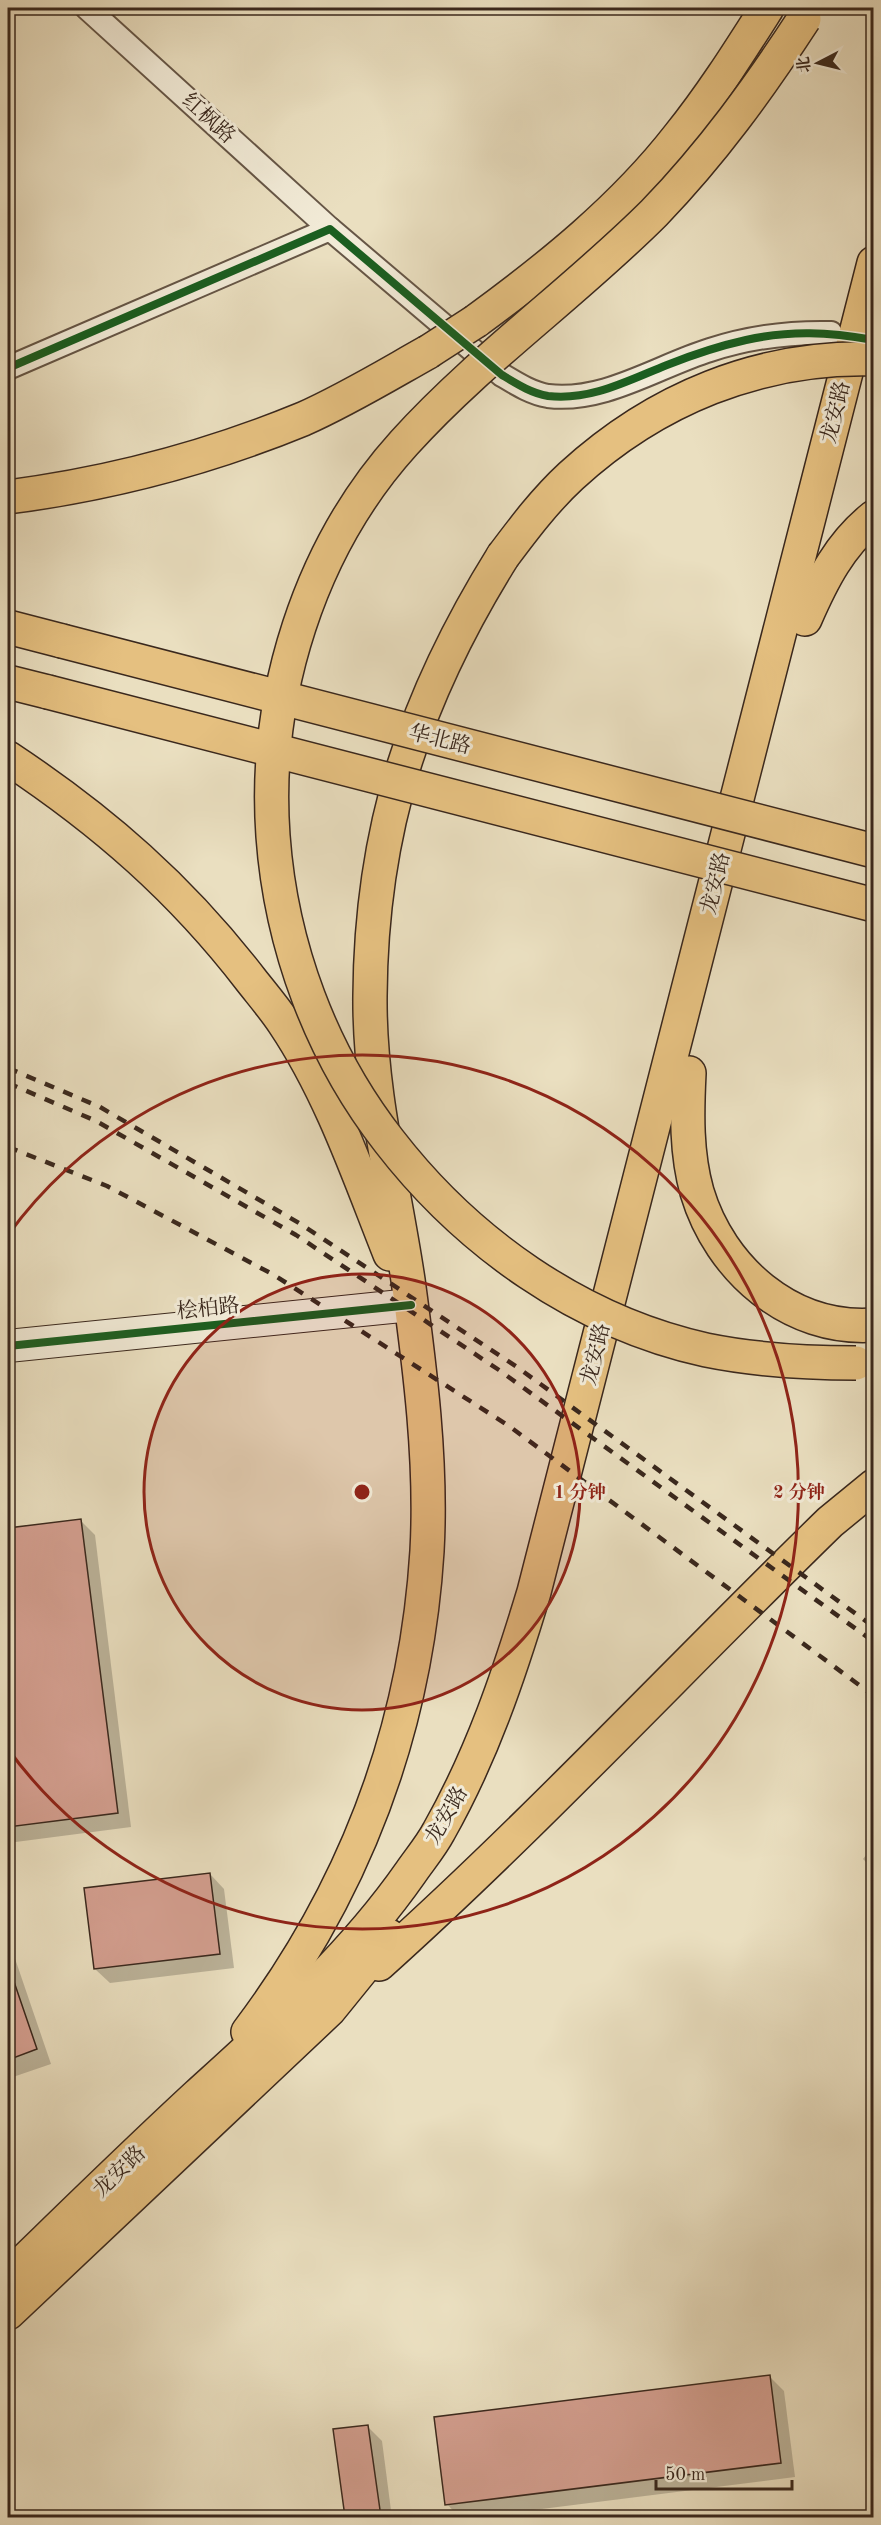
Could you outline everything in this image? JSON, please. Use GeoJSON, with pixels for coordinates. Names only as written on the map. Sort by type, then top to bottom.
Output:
{"type":"FeatureCollection","features":[{"type":"Feature","properties":{"kind":"highway"},"geometry":{"type":"LineString","coordinates":[[8,497],[62,490],[140,473],[228,448],[304,418],[428,352],[516,292],[581,238],[651,169],[708,99],[767,8]]}},
{"type":"Feature","properties":{"kind":"highway"},"geometry":{"type":"LineString","coordinates":[[807,13],[735,121],[660,205],[587,276],[443,403],[402,445],[372,482],[322,569],[303,615],[278,714],[273,761],[272,811],[275,865],[284,914],[295,957],[321,1028],[354,1090],[380,1130],[409,1167],[442,1203],[526,1272],[568,1297],[614,1320],[663,1338],[704,1349],[755,1358],[803,1363],[873,1362]]}},
{"type":"Feature","properties":{"kind":"highway","name":"龙安路"},"geometry":{"type":"LineString","coordinates":[[8,2277],[313,1989],[393,1898],[438,1833],[474,1764],[505,1688],[540,1569],[873,263]]}},
{"type":"Feature","properties":{"kind":"highway","name":"龙安路"},"geometry":{"type":"LineString","coordinates":[[8,2313],[329,2010],[408,1911],[454,1845],[493,1773],[526,1695],[556,1597],[873,351]]}},
{"type":"Feature","properties":{"kind":"highway"},"geometry":{"type":"LineString","coordinates":[[198,2096],[251,2028],[294,1967],[333,1897],[388,1767],[406,1699],[421,1619],[427,1547],[426,1471],[411,1305],[402,1236],[378,1112],[372,1051],[370,985],[372,938],[390,810],[405,755],[425,703],[472,606],[503,556],[534,515],[570,476],[612,442],[694,393],[734,377],[816,361],[873,359]]}},
{"type":"Feature","properties":{"kind":"highway"},"geometry":{"type":"LineString","coordinates":[[805,619],[819,586],[836,558],[855,532],[873,517]]}},
{"type":"Feature","properties":{"kind":"highway","name":"华北路"},"geometry":{"type":"LineString","coordinates":[[8,627],[873,850]]}},
{"type":"Feature","properties":{"kind":"highway"},"geometry":{"type":"LineString","coordinates":[[8,682],[873,905]]}},
{"type":"Feature","properties":{"kind":"highway"},"geometry":{"type":"LineString","coordinates":[[8,758],[112,833],[161,878],[211,929],[284,1023],[314,1075],[345,1141],[411,1305]]}},
{"type":"Feature","properties":{"kind":"highway"},"geometry":{"type":"LineString","coordinates":[[689,1073],[689,1153],[697,1192],[713,1230],[733,1261],[759,1288],[786,1306],[821,1321],[867,1326]]}},
{"type":"Feature","properties":{"kind":"highway"},"geometry":{"type":"LineString","coordinates":[[329,2010],[452,1899],[830,1522],[873,1486]]}},
{"type":"Feature","properties":{"kind":"street","name":"红枫路"},"geometry":{"type":"LineString","coordinates":[[87,8],[330,229],[502,375],[524,388],[546,396],[585,395],[608,389],[669,364],[745,340],[775,334],[831,333]]}},
{"type":"Feature","properties":{"kind":"street"},"geometry":{"type":"LineString","coordinates":[[8,368],[330,229]]}},
{"type":"Feature","properties":{"kind":"street","name":"桧柏路"},"geometry":{"type":"LineString","coordinates":[[8,1346],[411,1305]]}},
{"type":"Feature","properties":{"kind":"building"},"geometry":{"type":"Polygon","coordinates":[[[81,1519],[118,1813],[8,1827],[8,1528],[81,1519]]]}},
{"type":"Feature","properties":{"kind":"building"},"geometry":{"type":"Polygon","coordinates":[[[210,1873],[220,1954],[94,1969],[84,1888],[210,1873]]]}},
{"type":"Feature","properties":{"kind":"building"},"geometry":{"type":"Polygon","coordinates":[[[8,1970],[10,1970],[37,2049],[8,2060],[8,1970]]]}},
{"type":"Feature","properties":{"kind":"building"},"geometry":{"type":"Polygon","coordinates":[[[770,2375],[781,2463],[445,2505],[434,2417],[770,2375]]]}},
{"type":"Feature","properties":{"kind":"building"},"geometry":{"type":"Polygon","coordinates":[[[368,2425],[381,2517],[345,2517],[333,2429],[368,2425]]]}},
{"type":"Feature","properties":{"kind":"railway"},"geometry":{"type":"LineString","coordinates":[[8,1068],[100,1107],[299,1223],[517,1367],[874,1627]]}},
{"type":"Feature","properties":{"kind":"railway"},"geometry":{"type":"LineString","coordinates":[[8,1083],[96,1121],[296,1235],[499,1370],[874,1642]]}},
{"type":"Feature","properties":{"kind":"railway"},"geometry":{"type":"LineString","coordinates":[[8,1147],[107,1186],[274,1275],[509,1426],[874,1696]]}},
{"type":"Feature","properties":{"kind":"cycle path"},"geometry":{"type":"LineString","coordinates":[[8,368],[330,229],[502,375],[542,395],[564,397],[595,392],[706,351],[763,337],[810,333],[874,340]]}},
{"type":"Feature","properties":{"kind":"cycle path"},"geometry":{"type":"LineString","coordinates":[[8,1346],[411,1305]]}}]}
